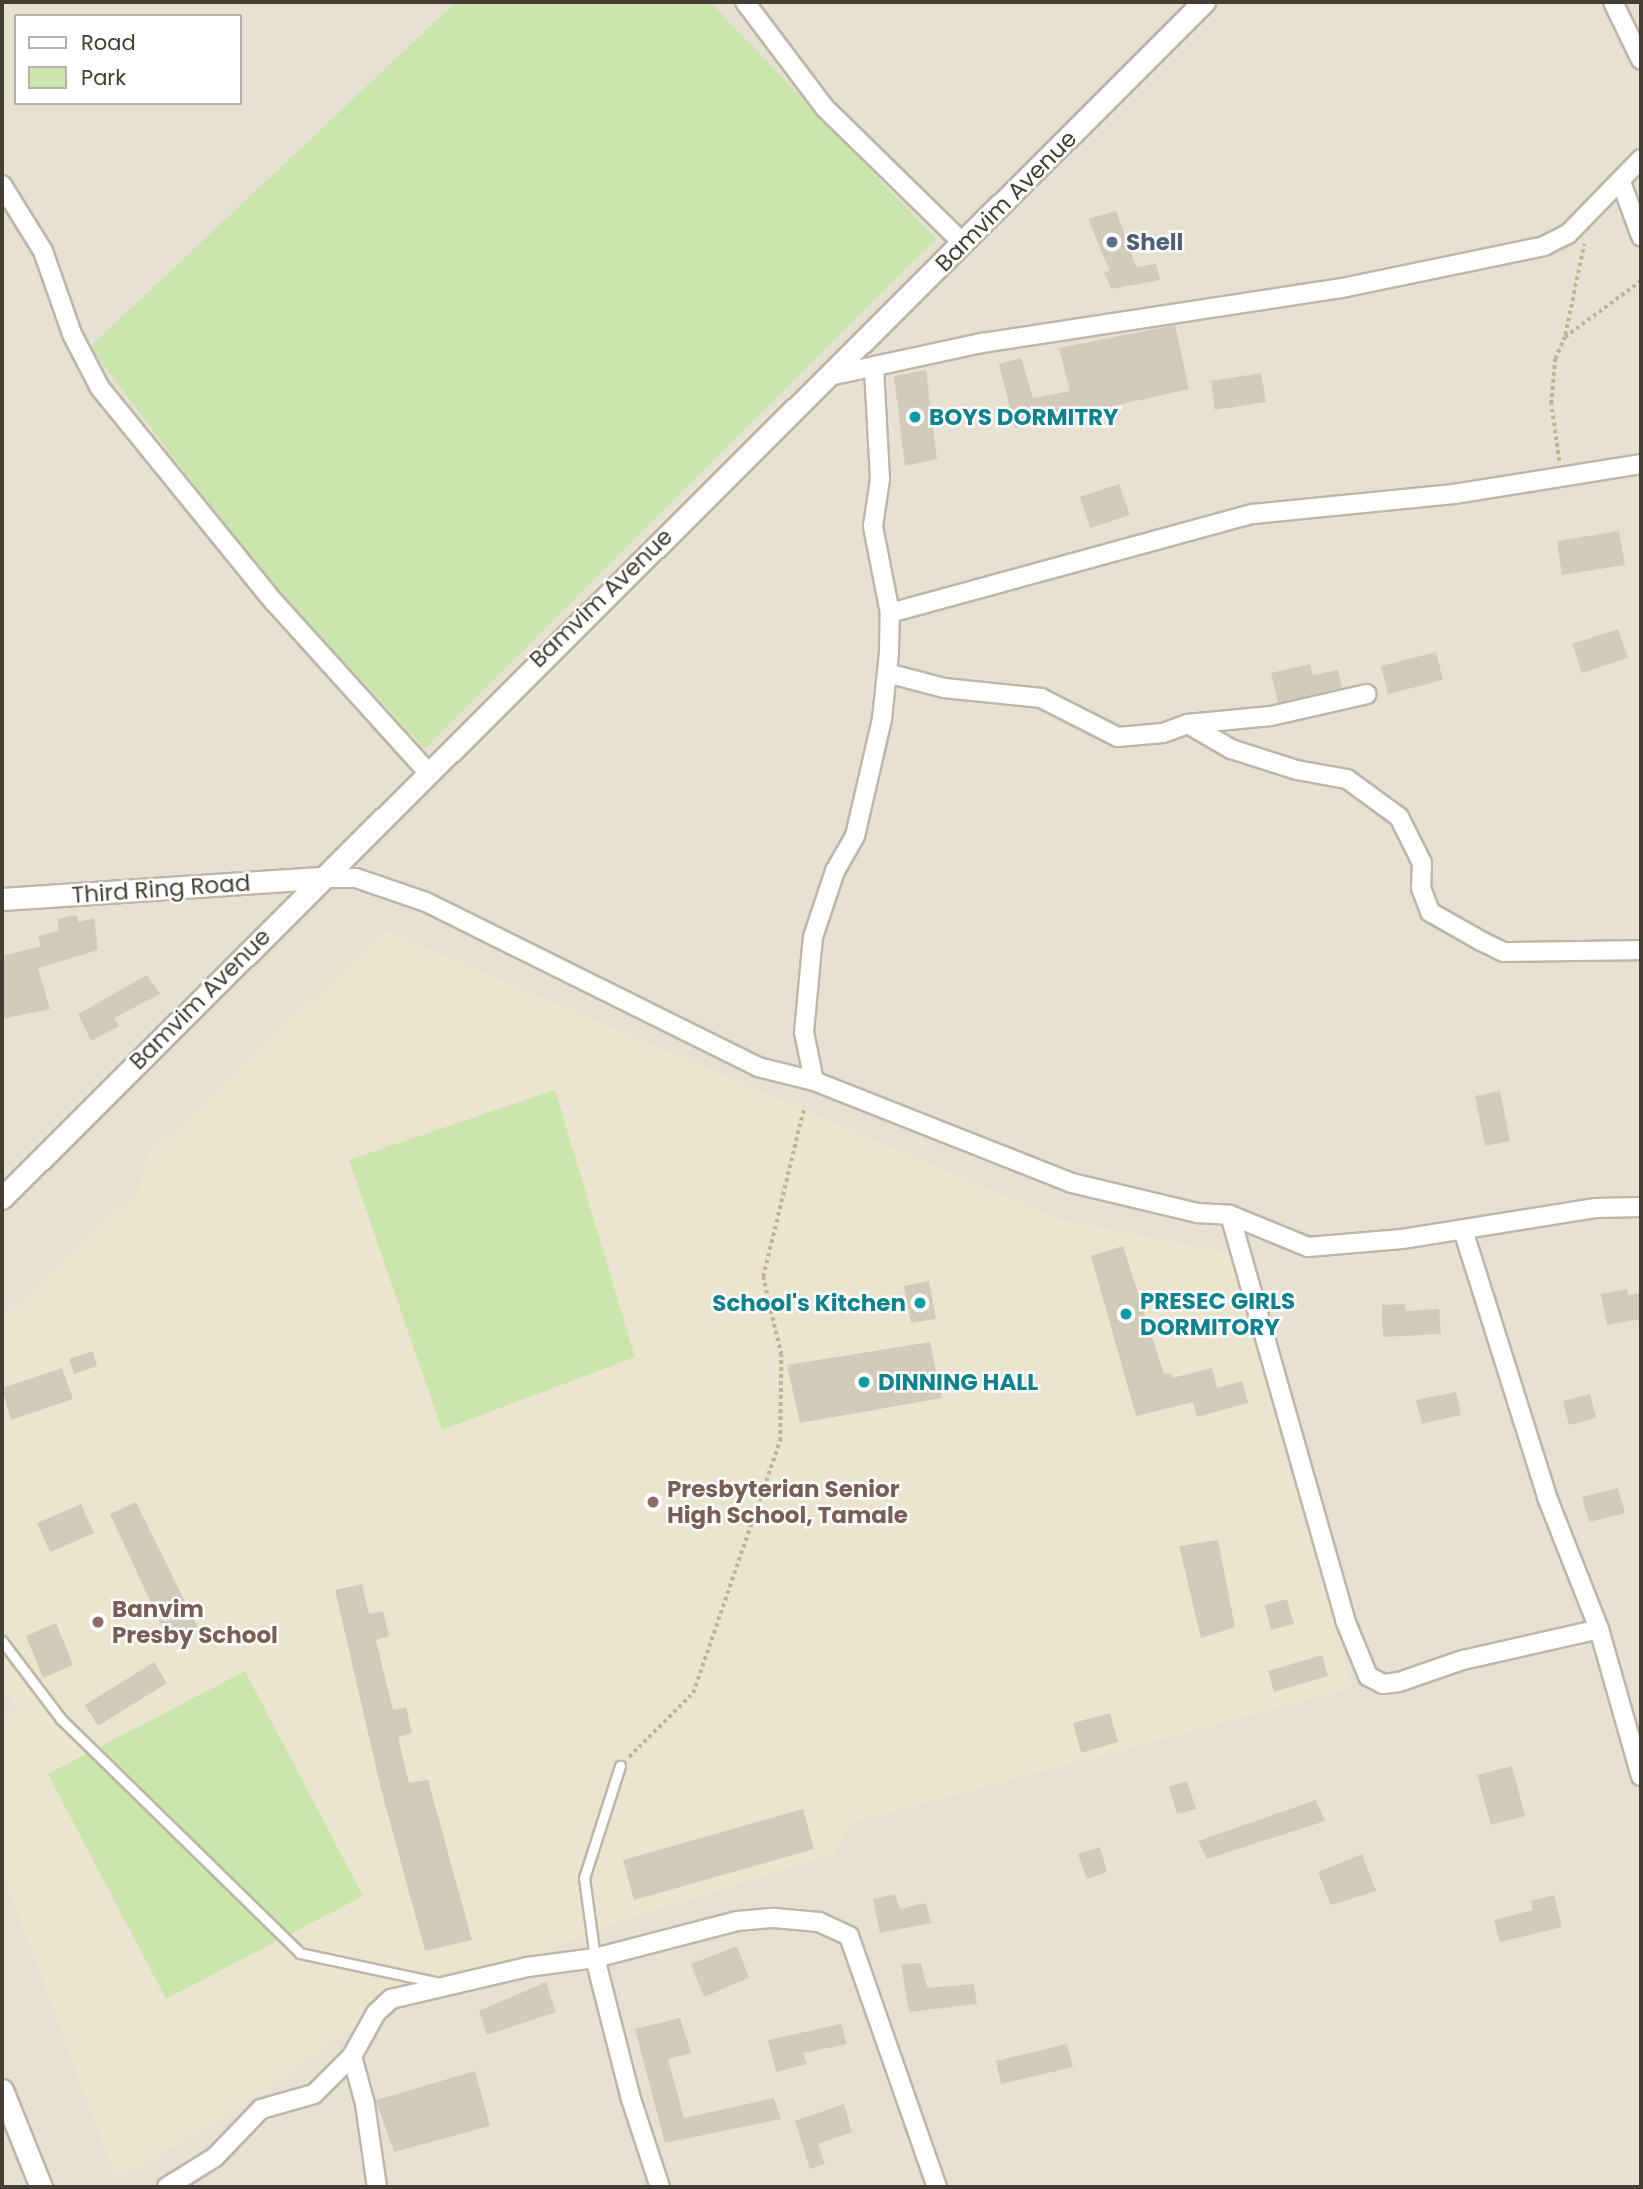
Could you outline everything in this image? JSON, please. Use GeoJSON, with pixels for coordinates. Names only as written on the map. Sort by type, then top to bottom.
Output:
{"type":"FeatureCollection","features":[{"type":"Feature","properties":{"kind":"street"},"geometry":{"type":"LineString","coordinates":[[746,2],[825,108],[964,244]]}},
{"type":"Feature","properties":{"kind":"street","name":"Bamvim Avenue"},"geometry":{"type":"LineString","coordinates":[[2,1198],[427,771],[964,244],[1204,2]]}},
{"type":"Feature","properties":{"kind":"street"},"geometry":{"type":"LineString","coordinates":[[1613,2],[1641,60]]}},
{"type":"Feature","properties":{"kind":"street"},"geometry":{"type":"LineString","coordinates":[[829,376],[982,343],[1342,288],[1544,246],[1568,234],[1641,159]]}},
{"type":"Feature","properties":{"kind":"street"},"geometry":{"type":"LineString","coordinates":[[1621,182],[1641,236]]}},
{"type":"Feature","properties":{"kind":"street"},"geometry":{"type":"LineString","coordinates":[[2,185],[43,251],[72,334],[100,388],[275,603],[427,771]]}},
{"type":"Feature","properties":{"kind":"street"},"geometry":{"type":"LineString","coordinates":[[814,1081],[804,1032],[813,937],[835,871],[855,836],[882,719],[887,673],[890,613],[873,526],[880,479],[874,367]]}},
{"type":"Feature","properties":{"kind":"street"},"geometry":{"type":"LineString","coordinates":[[890,613],[1253,514],[1454,494],[1641,464]]}},
{"type":"Feature","properties":{"kind":"street"},"geometry":{"type":"LineString","coordinates":[[887,673],[972,692],[1041,698],[1118,737],[1163,733],[1188,724],[1271,716],[1367,694]]}},
{"type":"Feature","properties":{"kind":"street"},"geometry":{"type":"LineString","coordinates":[[1188,724],[1231,749],[1297,770],[1348,779],[1389,809],[1399,817],[1422,863],[1421,888],[1430,912],[1481,941],[1504,952],[1641,950]]}},
{"type":"Feature","properties":{"kind":"street"},"geometry":{"type":"LineString","coordinates":[[320,878],[356,878],[426,902],[758,1066],[814,1081],[1072,1183],[1197,1213],[1230,1215],[1308,1247],[1463,1230],[1596,1208],[1641,1208]]}},
{"type":"Feature","properties":{"kind":"street","name":"Third Ring Road"},"geometry":{"type":"LineString","coordinates":[[2,899],[320,878]]}},
{"type":"Feature","properties":{"kind":"street"},"geometry":{"type":"LineString","coordinates":[[1230,1215],[1345,1619],[1368,1676],[1383,1684],[1399,1682],[1463,1660],[1599,1629]]}},
{"type":"Feature","properties":{"kind":"street"},"geometry":{"type":"LineString","coordinates":[[1463,1230],[1547,1497],[1599,1629],[1641,1776]]}},
{"type":"Feature","properties":{"kind":"street"},"geometry":{"type":"LineString","coordinates":[[167,2187],[215,2157],[261,2109],[314,2094],[352,2056],[382,2005],[447,1984],[595,1958],[737,1921],[801,1918],[849,1936],[937,2187]]}},
{"type":"Feature","properties":{"kind":"street"},"geometry":{"type":"LineString","coordinates":[[595,1958],[631,2099],[660,2187]]}},
{"type":"Feature","properties":{"kind":"street"},"geometry":{"type":"LineString","coordinates":[[352,2056],[365,2104],[377,2187]]}},
{"type":"Feature","properties":{"kind":"street"},"geometry":{"type":"LineString","coordinates":[[2,2090],[41,2187]]}},
{"type":"Feature","properties":{"kind":"lane"},"geometry":{"type":"LineString","coordinates":[[2,1641],[61,1719],[300,1953],[447,1984]]}},
{"type":"Feature","properties":{"kind":"lane"},"geometry":{"type":"LineString","coordinates":[[595,1958],[584,1878],[620,1766]]}},
{"type":"Feature","properties":{"kind":"path"},"geometry":{"type":"LineString","coordinates":[[1562,476],[1550,404],[1555,359],[1565,338],[1591,211]]}},
{"type":"Feature","properties":{"kind":"path"},"geometry":{"type":"LineString","coordinates":[[1565,338],[1641,281]]}},
{"type":"Feature","properties":{"kind":"path"},"geometry":{"type":"LineString","coordinates":[[620,1766],[693,1693],[780,1441],[781,1355],[763,1277],[804,1107]]}},
{"type":"Feature","properties":{"kind":"shaded area"},"geometry":{"type":"Polygon","coordinates":[[[2,2],[1641,2],[1641,2187],[2,2187],[2,2]]]}},
{"type":"Feature","properties":{"kind":"shaded area","name":"Presbyterian Senior High School, Tamale"},"geometry":{"type":"Polygon","coordinates":[[[386,930],[1057,1218],[1238,1255],[1353,1688],[848,1824],[834,1854],[616,1923],[347,2033],[214,2124],[116,2180],[2,1871],[2,1718],[20,1711],[2,1687],[2,1317],[139,1190],[146,1157],[386,930]]]}},
{"type":"Feature","properties":{"kind":"green space"},"geometry":{"type":"Polygon","coordinates":[[[456,2],[710,2],[936,239],[425,749],[253,563],[90,347],[456,2]]]}},
{"type":"Feature","properties":{"kind":"green space"},"geometry":{"type":"Polygon","coordinates":[[[555,1090],[635,1357],[442,1430],[349,1160],[555,1090]]]}},
{"type":"Feature","properties":{"kind":"green space"},"geometry":{"type":"Polygon","coordinates":[[[245,1671],[363,1896],[166,1999],[48,1774],[245,1671]]]}},
{"type":"Feature","properties":{"kind":"building"},"geometry":{"type":"Polygon","coordinates":[[[1116,211],[1136,267],[1156,264],[1160,280],[1111,289],[1104,272],[1110,271],[1088,219],[1116,211]]]}},
{"type":"Feature","properties":{"kind":"building"},"geometry":{"type":"Polygon","coordinates":[[[1175,325],[1189,389],[1015,428],[999,364],[1021,358],[1033,398],[1070,391],[1059,348],[1175,325]]]}},
{"type":"Feature","properties":{"kind":"building","name":"BOYS DORMITRY"},"geometry":{"type":"Polygon","coordinates":[[[926,370],[937,459],[905,466],[894,376],[926,370]]]}},
{"type":"Feature","properties":{"kind":"building"},"geometry":{"type":"Polygon","coordinates":[[[1261,373],[1266,402],[1215,410],[1211,381],[1261,373]]]}},
{"type":"Feature","properties":{"kind":"building"},"geometry":{"type":"Polygon","coordinates":[[[1119,484],[1130,515],[1090,528],[1080,497],[1119,484]]]}},
{"type":"Feature","properties":{"kind":"building"},"geometry":{"type":"Polygon","coordinates":[[[1619,531],[1625,565],[1562,575],[1557,541],[1619,531]]]}},
{"type":"Feature","properties":{"kind":"building"},"geometry":{"type":"Polygon","coordinates":[[[1618,629],[1628,658],[1582,673],[1572,644],[1618,629]]]}},
{"type":"Feature","properties":{"kind":"building"},"geometry":{"type":"Polygon","coordinates":[[[1436,652],[1443,680],[1388,694],[1381,666],[1436,652]]]}},
{"type":"Feature","properties":{"kind":"building"},"geometry":{"type":"Polygon","coordinates":[[[1310,664],[1313,675],[1338,670],[1342,688],[1278,703],[1271,673],[1310,664]]]}},
{"type":"Feature","properties":{"kind":"building"},"geometry":{"type":"Polygon","coordinates":[[[77,915],[78,922],[94,918],[98,950],[38,968],[50,1009],[2,1019],[2,956],[41,946],[38,936],[59,931],[57,919],[77,915]]]}},
{"type":"Feature","properties":{"kind":"building"},"geometry":{"type":"Polygon","coordinates":[[[147,975],[160,994],[114,1018],[119,1026],[91,1041],[78,1014],[147,975]]]}},
{"type":"Feature","properties":{"kind":"building"},"geometry":{"type":"Polygon","coordinates":[[[1500,1091],[1510,1141],[1485,1146],[1475,1096],[1500,1091]]]}},
{"type":"Feature","properties":{"kind":"building","name":"PRESEC GIRLS DORMITORY"},"geometry":{"type":"Polygon","coordinates":[[[1123,1246],[1164,1374],[1171,1373],[1172,1378],[1212,1368],[1217,1388],[1242,1381],[1248,1403],[1197,1417],[1193,1402],[1136,1416],[1091,1256],[1123,1246]]]}},
{"type":"Feature","properties":{"kind":"building","name":"School's Kitchen"},"geometry":{"type":"Polygon","coordinates":[[[929,1281],[936,1319],[911,1323],[904,1286],[929,1281]]]}},
{"type":"Feature","properties":{"kind":"building"},"geometry":{"type":"Polygon","coordinates":[[[1627,1289],[1628,1295],[1641,1293],[1641,1319],[1607,1325],[1601,1294],[1627,1289]]]}},
{"type":"Feature","properties":{"kind":"building"},"geometry":{"type":"Polygon","coordinates":[[[1405,1304],[1406,1311],[1439,1309],[1441,1334],[1383,1337],[1382,1305],[1405,1304]]]}},
{"type":"Feature","properties":{"kind":"building","name":"DINNING HALL"},"geometry":{"type":"Polygon","coordinates":[[[930,1342],[942,1398],[800,1423],[787,1365],[930,1342]]]}},
{"type":"Feature","properties":{"kind":"building"},"geometry":{"type":"Polygon","coordinates":[[[93,1351],[97,1366],[74,1374],[69,1359],[93,1351]]]}},
{"type":"Feature","properties":{"kind":"building"},"geometry":{"type":"Polygon","coordinates":[[[62,1368],[73,1399],[11,1420],[2,1388],[62,1368]]]}},
{"type":"Feature","properties":{"kind":"building"},"geometry":{"type":"Polygon","coordinates":[[[1456,1392],[1461,1415],[1422,1424],[1416,1400],[1456,1392]]]}},
{"type":"Feature","properties":{"kind":"building"},"geometry":{"type":"Polygon","coordinates":[[[1590,1394],[1596,1418],[1569,1425],[1563,1401],[1590,1394]]]}},
{"type":"Feature","properties":{"kind":"building"},"geometry":{"type":"Polygon","coordinates":[[[1618,1488],[1625,1513],[1589,1522],[1582,1497],[1618,1488]]]}},
{"type":"Feature","properties":{"kind":"building"},"geometry":{"type":"Polygon","coordinates":[[[136,1502],[198,1628],[169,1642],[110,1514],[136,1502]]]}},
{"type":"Feature","properties":{"kind":"building"},"geometry":{"type":"Polygon","coordinates":[[[81,1504],[94,1533],[50,1552],[37,1523],[81,1504]]]}},
{"type":"Feature","properties":{"kind":"building"},"geometry":{"type":"Polygon","coordinates":[[[1218,1540],[1235,1627],[1201,1638],[1179,1546],[1218,1540]]]}},
{"type":"Feature","properties":{"kind":"building"},"geometry":{"type":"Polygon","coordinates":[[[362,1584],[369,1614],[383,1611],[389,1636],[376,1640],[393,1710],[406,1707],[412,1733],[398,1737],[409,1783],[428,1780],[472,1940],[425,1951],[381,1789],[335,1590],[362,1584]]]}},
{"type":"Feature","properties":{"kind":"building"},"geometry":{"type":"Polygon","coordinates":[[[1287,1599],[1294,1624],[1271,1630],[1265,1605],[1287,1599]]]}},
{"type":"Feature","properties":{"kind":"building"},"geometry":{"type":"Polygon","coordinates":[[[56,1623],[73,1665],[43,1678],[26,1636],[56,1623]]]}},
{"type":"Feature","properties":{"kind":"building"},"geometry":{"type":"Polygon","coordinates":[[[1322,1655],[1328,1676],[1274,1692],[1268,1671],[1322,1655]]]}},
{"type":"Feature","properties":{"kind":"building"},"geometry":{"type":"Polygon","coordinates":[[[154,1662],[167,1683],[98,1726],[85,1705],[154,1662]]]}},
{"type":"Feature","properties":{"kind":"building"},"geometry":{"type":"Polygon","coordinates":[[[1110,1713],[1118,1742],[1081,1753],[1073,1723],[1110,1713]]]}},
{"type":"Feature","properties":{"kind":"building"},"geometry":{"type":"Polygon","coordinates":[[[1512,1766],[1525,1816],[1491,1825],[1477,1775],[1512,1766]]]}},
{"type":"Feature","properties":{"kind":"building"},"geometry":{"type":"Polygon","coordinates":[[[1187,1781],[1196,1809],[1177,1814],[1169,1787],[1187,1781]]]}},
{"type":"Feature","properties":{"kind":"building"},"geometry":{"type":"Polygon","coordinates":[[[1316,1800],[1325,1821],[1207,1859],[1198,1841],[1316,1800]]]}},
{"type":"Feature","properties":{"kind":"building"},"geometry":{"type":"Polygon","coordinates":[[[803,1809],[814,1849],[634,1900],[623,1860],[803,1809]]]}},
{"type":"Feature","properties":{"kind":"building"},"geometry":{"type":"Polygon","coordinates":[[[1100,1847],[1107,1872],[1087,1879],[1078,1854],[1100,1847]]]}},
{"type":"Feature","properties":{"kind":"building"},"geometry":{"type":"Polygon","coordinates":[[[1362,1854],[1376,1891],[1331,1905],[1318,1872],[1362,1854]]]}},
{"type":"Feature","properties":{"kind":"building"},"geometry":{"type":"Polygon","coordinates":[[[895,1894],[900,1909],[925,1903],[932,1923],[880,1933],[873,1899],[895,1894]]]}},
{"type":"Feature","properties":{"kind":"building"},"geometry":{"type":"Polygon","coordinates":[[[1554,1895],[1562,1927],[1500,1942],[1494,1920],[1533,1910],[1531,1901],[1554,1895]]]}},
{"type":"Feature","properties":{"kind":"building"},"geometry":{"type":"Polygon","coordinates":[[[737,1946],[749,1978],[704,1997],[691,1964],[737,1946]]]}},
{"type":"Feature","properties":{"kind":"building"},"geometry":{"type":"Polygon","coordinates":[[[921,1963],[927,1988],[974,1984],[977,2004],[909,2012],[901,1964],[921,1963]]]}},
{"type":"Feature","properties":{"kind":"building"},"geometry":{"type":"Polygon","coordinates":[[[546,1982],[556,2012],[487,2035],[479,2011],[546,1982]]]}},
{"type":"Feature","properties":{"kind":"building"},"geometry":{"type":"Polygon","coordinates":[[[680,2018],[691,2053],[668,2059],[684,2118],[774,2098],[781,2119],[665,2143],[635,2029],[680,2018]]]}},
{"type":"Feature","properties":{"kind":"building"},"geometry":{"type":"Polygon","coordinates":[[[841,2024],[847,2044],[803,2053],[807,2064],[776,2072],[768,2040],[841,2024]]]}},
{"type":"Feature","properties":{"kind":"building"},"geometry":{"type":"Polygon","coordinates":[[[1067,2044],[1073,2067],[1001,2084],[996,2061],[1067,2044]]]}},
{"type":"Feature","properties":{"kind":"building"},"geometry":{"type":"Polygon","coordinates":[[[475,2071],[490,2126],[394,2152],[376,2100],[475,2071]]]}},
{"type":"Feature","properties":{"kind":"building"},"geometry":{"type":"Polygon","coordinates":[[[844,2104],[852,2132],[818,2144],[825,2164],[810,2169],[795,2121],[844,2104]]]}},
{"type":"Feature","properties":{"kind":"place","name":"Shell"},"geometry":{"type":"Point","coordinates":[1112,242]}},
{"type":"Feature","properties":{"kind":"place","name":"BOYS DORMITRY"},"geometry":{"type":"Point","coordinates":[915,417]}},
{"type":"Feature","properties":{"kind":"place","name":"School's Kitchen"},"geometry":{"type":"Point","coordinates":[920,1303]}},
{"type":"Feature","properties":{"kind":"place","name":"PRESEC GIRLS DORMITORY"},"geometry":{"type":"Point","coordinates":[1126,1314]}},
{"type":"Feature","properties":{"kind":"place","name":"DINNING HALL"},"geometry":{"type":"Point","coordinates":[864,1382]}},
{"type":"Feature","properties":{"kind":"place","name":"Presbyterian Senior High School, Tamale"},"geometry":{"type":"Point","coordinates":[653,1502]}},
{"type":"Feature","properties":{"kind":"place","name":"Banvim Presby School"},"geometry":{"type":"Point","coordinates":[98,1622]}}]}
